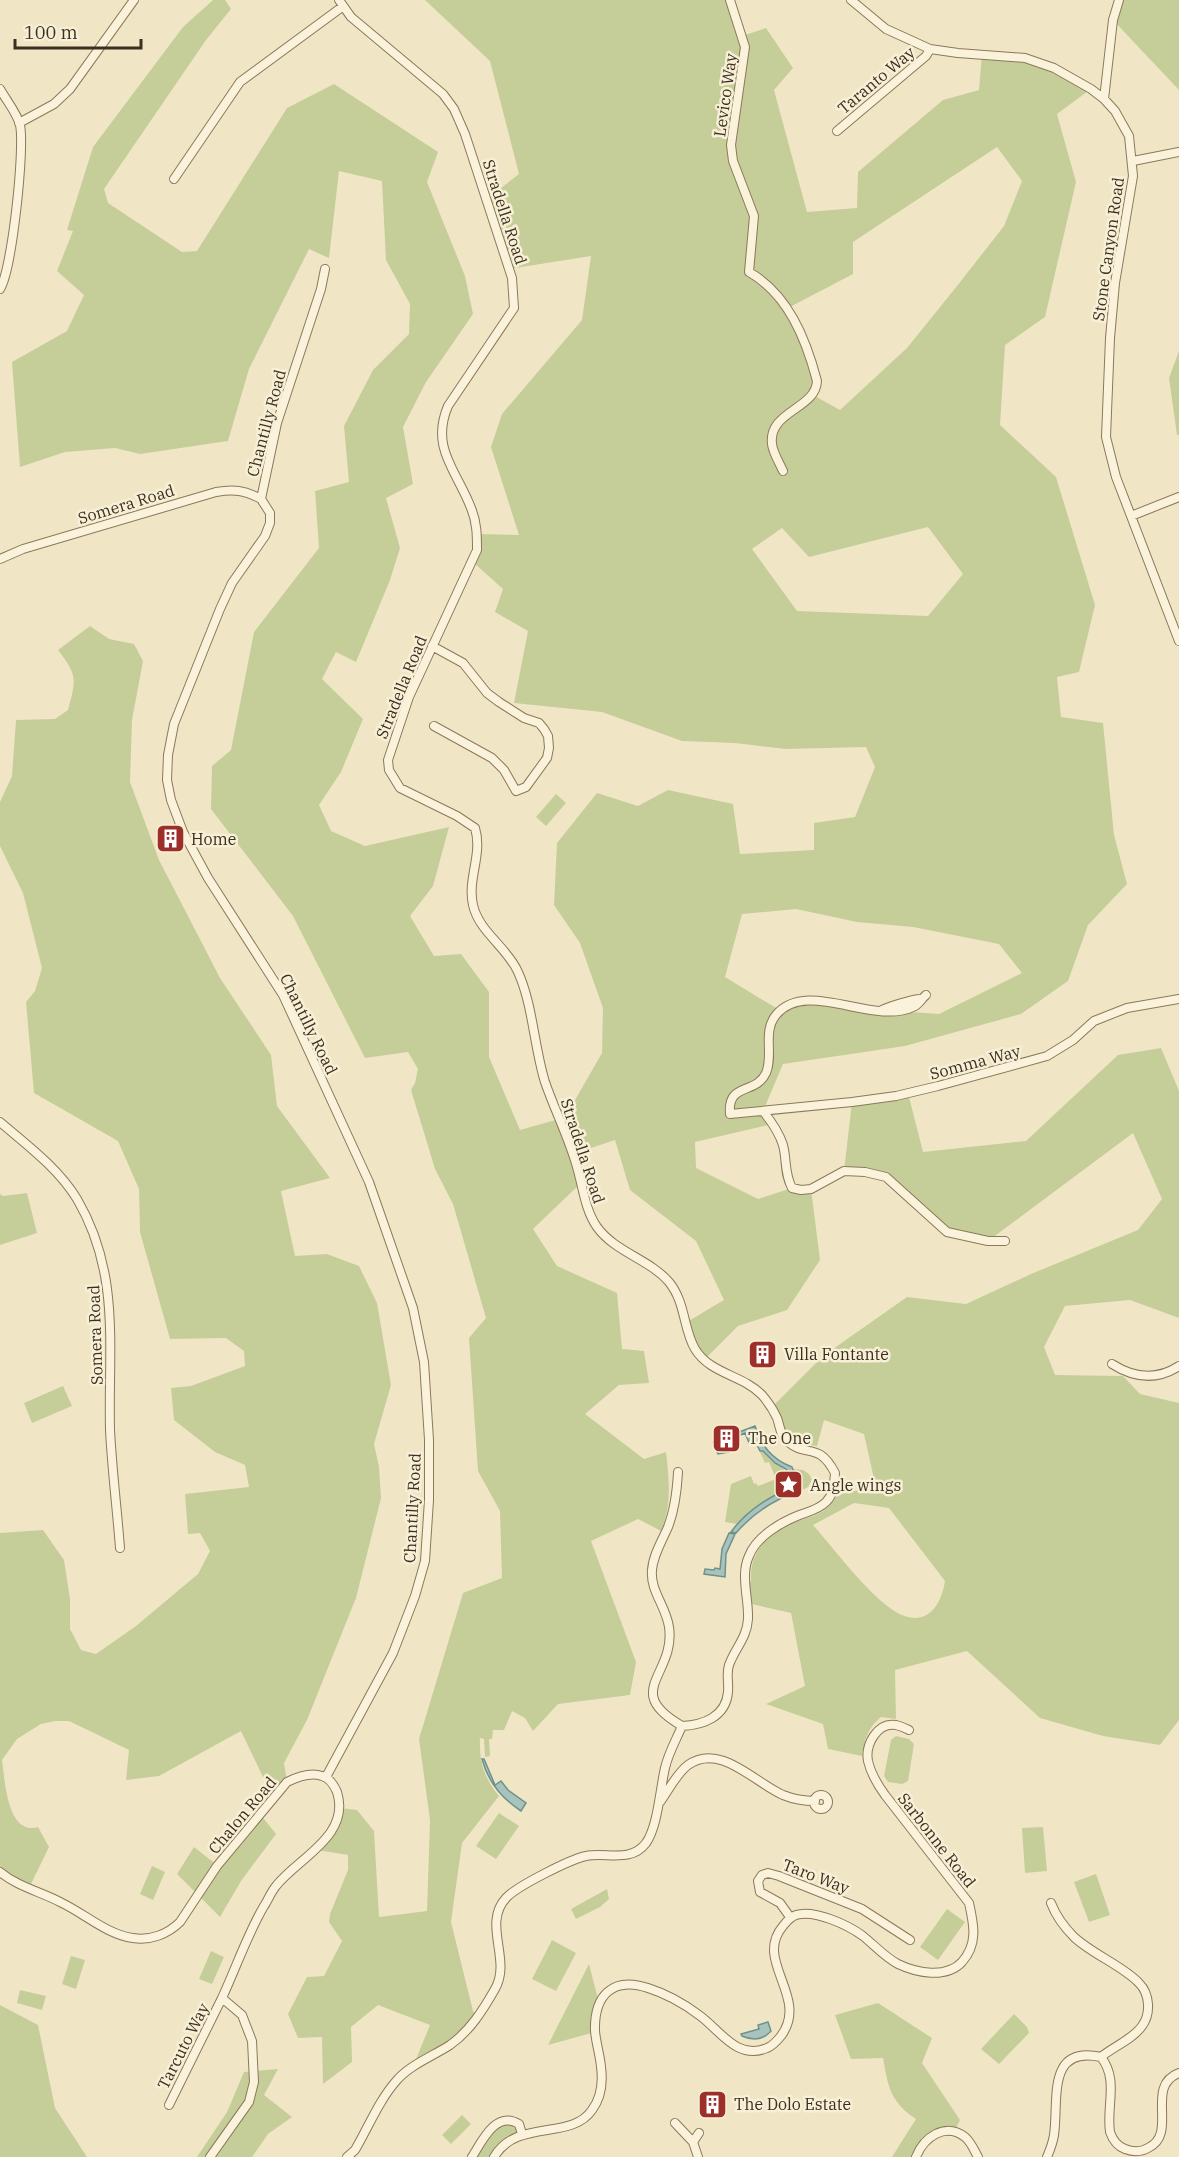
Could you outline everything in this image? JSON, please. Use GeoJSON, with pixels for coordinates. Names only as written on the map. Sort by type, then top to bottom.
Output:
{"type":"FeatureCollection","features":[{"type":"Feature","properties":{"kind":"street"},"geometry":{"type":"LineString","coordinates":[[19,123],[54,104],[70,89],[134,0]]}},
{"type":"Feature","properties":{"kind":"street","name":"Levico Way"},"geometry":{"type":"LineString","coordinates":[[730,0],[745,47],[731,145],[733,160],[754,216],[749,272],[764,281],[788,308],[799,331],[816,381],[813,395],[788,412],[773,433],[772,445],[783,471]]}},
{"type":"Feature","properties":{"kind":"street","name":"Stone Canyon Road"},"geometry":{"type":"LineString","coordinates":[[851,0],[886,29],[930,49],[1025,58],[1072,77],[1104,99],[1115,111],[1129,136],[1133,161],[1132,189],[1115,283],[1106,422],[1110,455],[1179,641]]}},
{"type":"Feature","properties":{"kind":"street"},"geometry":{"type":"LineString","coordinates":[[1104,99],[1113,20],[1119,0]]}},
{"type":"Feature","properties":{"kind":"street"},"geometry":{"type":"LineString","coordinates":[[174,179],[240,82],[340,3]]}},
{"type":"Feature","properties":{"kind":"street","name":"Stradella Road"},"geometry":{"type":"LineString","coordinates":[[340,3],[351,17],[443,94],[454,110],[465,134],[510,269],[515,292],[514,308],[448,406],[441,426],[444,450],[471,507],[475,521],[477,550],[409,697],[390,750],[389,770],[400,788],[476,828],[478,846],[472,888],[475,914],[517,969],[545,1082],[577,1166],[592,1219],[606,1238],[647,1264],[669,1283],[683,1309],[695,1349],[704,1360],[715,1368],[749,1383],[772,1407],[781,1433],[787,1442],[799,1448],[815,1451],[824,1457],[835,1473],[832,1494],[826,1502],[818,1509],[780,1524],[765,1535],[748,1556],[747,1628],[744,1639],[729,1666],[726,1700],[721,1712],[711,1719],[695,1725],[682,1726]]}},
{"type":"Feature","properties":{"kind":"street","name":"Taranto Way"},"geometry":{"type":"LineString","coordinates":[[837,131],[926,56],[930,49]]}},
{"type":"Feature","properties":{"kind":"street"},"geometry":{"type":"LineString","coordinates":[[0,88],[19,123],[22,139],[7,271],[0,289]]}},
{"type":"Feature","properties":{"kind":"street"},"geometry":{"type":"LineString","coordinates":[[1133,161],[1179,152]]}},
{"type":"Feature","properties":{"kind":"street","name":"Chantilly Road"},"geometry":{"type":"LineString","coordinates":[[325,269],[318,299],[277,423],[261,499],[270,513],[270,523],[265,536],[232,583],[219,609],[174,724],[168,755],[167,780],[171,800],[183,832],[208,878],[283,995],[369,1182],[413,1308],[424,1362],[429,1440],[429,1500],[425,1562],[415,1596],[393,1653],[326,1777]]}},
{"type":"Feature","properties":{"kind":"street","name":"Somera Road"},"geometry":{"type":"LineString","coordinates":[[0,559],[23,549],[216,492],[233,489],[246,491],[261,499]]}},
{"type":"Feature","properties":{"kind":"street"},"geometry":{"type":"LineString","coordinates":[[1131,516],[1179,497]]}},
{"type":"Feature","properties":{"kind":"street"},"geometry":{"type":"LineString","coordinates":[[432,646],[463,663],[498,702],[524,718],[539,723],[548,736],[547,758],[526,787],[516,791],[504,770],[492,758],[434,726]]}},
{"type":"Feature","properties":{"kind":"street","name":"Somma Way"},"geometry":{"type":"LineString","coordinates":[[924,997],[910,1009],[890,1012],[817,1001],[798,1001],[788,1005],[776,1016],[770,1028],[769,1062],[764,1077],[733,1096],[729,1104],[730,1114],[896,1096],[938,1086],[1047,1056],[1073,1040],[1094,1021],[1127,1008],[1179,999]]}},
{"type":"Feature","properties":{"kind":"street"},"geometry":{"type":"LineString","coordinates":[[763,1111],[773,1124],[783,1146],[785,1168],[792,1188],[811,1189],[844,1172],[865,1172],[886,1177],[946,1232],[988,1242],[1005,1241]]}},
{"type":"Feature","properties":{"kind":"street","name":"Somera Road"},"geometry":{"type":"LineString","coordinates":[[0,1122],[58,1173],[77,1199],[103,1263],[110,1301],[110,1431],[120,1548]]}},
{"type":"Feature","properties":{"kind":"street"},"geometry":{"type":"LineString","coordinates":[[1112,1364],[1126,1373],[1151,1377],[1179,1366]]}},
{"type":"Feature","properties":{"kind":"street"},"geometry":{"type":"LineString","coordinates":[[347,2157],[355,2150],[398,2079],[452,2043],[474,2022],[484,2008],[501,1978],[496,1923],[498,1911],[505,1899],[514,1891],[576,1860],[599,1855],[629,1855],[646,1842],[658,1806],[666,1765],[682,1726],[658,1710],[653,1700],[652,1687],[669,1645],[669,1627],[663,1607],[652,1587],[651,1571],[675,1505],[678,1472]]}},
{"type":"Feature","properties":{"kind":"street","name":"Sarbonne Road"},"geometry":{"type":"LineString","coordinates":[[790,1917],[810,1913],[821,1916],[860,1934],[897,1964],[927,1973],[943,1972],[958,1966],[970,1953],[974,1940],[974,1924],[969,1903],[873,1778],[868,1759],[873,1737],[880,1728],[888,1725],[896,1725],[909,1730]]}},
{"type":"Feature","properties":{"kind":"street"},"geometry":{"type":"LineString","coordinates":[[658,1806],[686,1766],[699,1759],[714,1758],[729,1763],[782,1795],[814,1801]]}},
{"type":"Feature","properties":{"kind":"street","name":"Chalon Road"},"geometry":{"type":"LineString","coordinates":[[0,1872],[17,1883],[61,1902],[118,1934],[134,1939],[155,1937],[173,1929],[180,1922],[217,1866],[287,1782],[309,1775],[326,1777]]}},
{"type":"Feature","properties":{"kind":"street"},"geometry":{"type":"LineString","coordinates":[[210,2157],[249,2102],[254,2082],[252,2041],[242,2015],[222,1998],[262,1909],[276,1886],[317,1850],[336,1824],[339,1801],[335,1787],[326,1777]]}},
{"type":"Feature","properties":{"kind":"street","name":"Taro Way"},"geometry":{"type":"LineString","coordinates":[[790,1917],[780,1904],[760,1892],[758,1881],[762,1875],[768,1872],[862,1909],[910,1940]]}},
{"type":"Feature","properties":{"kind":"street"},"geometry":{"type":"LineString","coordinates":[[1051,1903],[1056,1915],[1075,1938],[1140,1983],[1148,2000],[1148,2010],[1142,2026],[1136,2033],[1101,2057]]}},
{"type":"Feature","properties":{"kind":"street"},"geometry":{"type":"LineString","coordinates":[[494,2157],[499,2149],[522,2134],[562,2127],[579,2121],[591,2112],[601,2088],[602,2068],[595,2032],[599,2004],[607,1990],[620,1985],[637,1984],[681,2001],[738,2048],[752,2052],[769,2048],[786,2029],[790,2016],[789,2000],[774,1953],[780,1929],[790,1917]]}},
{"type":"Feature","properties":{"kind":"street","name":"Tarcuto Way"},"geometry":{"type":"LineString","coordinates":[[169,2105],[222,1998]]}},
{"type":"Feature","properties":{"kind":"street"},"geometry":{"type":"LineString","coordinates":[[1047,2157],[1054,2137],[1058,2078],[1061,2068],[1068,2061],[1077,2056],[1089,2054],[1101,2057],[1106,2064],[1112,2082],[1110,2132],[1113,2140],[1119,2146],[1129,2150],[1139,2151],[1148,2148],[1160,2138],[1163,2130],[1163,2089],[1166,2081],[1179,2073]]}},
{"type":"Feature","properties":{"kind":"street"},"geometry":{"type":"LineString","coordinates":[[472,2157],[488,2132],[504,2120],[512,2120],[519,2124],[522,2134]]}},
{"type":"Feature","properties":{"kind":"street"},"geometry":{"type":"LineString","coordinates":[[675,2123],[693,2142],[698,2157]]}},
{"type":"Feature","properties":{"kind":"street"},"geometry":{"type":"LineString","coordinates":[[916,2157],[920,2147],[927,2139],[945,2131],[964,2136],[978,2157]]}},
{"type":"Feature","properties":{"kind":"street"},"geometry":{"type":"LineString","coordinates":[[693,2142],[699,2133]]}},
{"type":"Feature","properties":{"kind":"green space"},"geometry":{"type":"Polygon","coordinates":[[[213,0],[225,0],[231,9],[206,40],[104,189],[108,203],[182,252],[197,251],[287,108],[334,84],[438,152],[427,182],[465,276],[473,314],[426,382],[403,427],[413,484],[386,498],[400,548],[390,580],[356,662],[336,652],[322,679],[363,719],[341,772],[319,805],[331,831],[365,846],[449,827],[433,886],[410,916],[434,956],[461,954],[489,992],[489,1057],[520,1130],[559,1119],[554,1105],[575,1100],[602,1053],[603,1008],[580,943],[554,905],[557,843],[597,793],[638,806],[668,790],[733,804],[740,854],[814,850],[814,823],[855,817],[875,767],[866,747],[786,749],[735,743],[682,741],[602,712],[514,703],[528,631],[495,612],[503,589],[473,562],[477,534],[519,535],[491,447],[502,414],[582,320],[591,256],[509,269],[487,199],[519,174],[490,61],[425,0],[730,0],[742,36],[766,28],[793,68],[774,90],[807,212],[857,208],[858,172],[943,100],[979,90],[982,54],[1025,58],[1091,89],[1057,114],[1076,182],[1045,317],[1005,345],[1000,425],[1056,477],[1095,605],[1079,672],[1057,677],[1061,717],[1103,723],[1114,835],[1127,884],[1088,925],[1068,981],[1021,1014],[905,1046],[783,1064],[763,1111],[773,1124],[695,1142],[696,1168],[758,1199],[792,1188],[811,1189],[820,1260],[787,1310],[738,1326],[704,1360],[687,1322],[724,1300],[696,1241],[630,1190],[615,1140],[573,1154],[581,1183],[533,1229],[557,1266],[617,1293],[622,1349],[644,1351],[649,1383],[619,1385],[585,1414],[644,1459],[666,1452],[668,1502],[661,1531],[638,1519],[591,1541],[636,1662],[630,1695],[558,1704],[533,1731],[525,1718],[512,1711],[504,1730],[493,1730],[492,1739],[489,1739],[490,1756],[485,1757],[484,1739],[480,1738],[480,1754],[484,1769],[499,1796],[462,1843],[451,1922],[473,2011],[478,2017],[452,2043],[412,2069],[430,2025],[378,2005],[351,2027],[352,2062],[323,2084],[322,2037],[298,2038],[288,2014],[307,1977],[324,1976],[342,1941],[329,1922],[330,1914],[348,1870],[348,1855],[317,1850],[340,1808],[357,1810],[374,1831],[379,1917],[427,1911],[430,1820],[419,1739],[463,1593],[502,1578],[500,1511],[478,1471],[469,1338],[486,1318],[453,1204],[435,1169],[411,1090],[418,1069],[408,1052],[365,1058],[293,916],[211,809],[212,766],[231,750],[254,632],[319,548],[315,491],[349,482],[344,426],[373,370],[409,334],[410,304],[386,260],[382,181],[339,171],[329,258],[309,249],[249,369],[228,441],[140,454],[115,448],[65,452],[20,467],[12,362],[67,331],[84,295],[57,271],[73,231],[67,230],[93,147],[183,27],[213,0]],[[997,147],[853,242],[853,274],[788,308],[815,375],[813,395],[840,410],[907,348],[1004,226],[1022,181],[997,147]],[[928,527],[809,557],[782,528],[752,549],[797,611],[928,616],[963,574],[928,527]],[[796,909],[742,914],[725,977],[781,1011],[798,1001],[939,1014],[1022,973],[999,944],[913,927],[857,922],[796,909]]]}},
{"type":"Feature","properties":{"kind":"green space"},"geometry":{"type":"Polygon","coordinates":[[[1119,0],[1179,0],[1179,90],[1113,20],[1119,0]]]}},
{"type":"Feature","properties":{"kind":"green space"},"geometry":{"type":"Polygon","coordinates":[[[1179,351],[1179,435],[1177,435],[1169,378],[1179,351]]]}},
{"type":"Feature","properties":{"kind":"green space"},"geometry":{"type":"Polygon","coordinates":[[[90,626],[109,639],[134,644],[143,661],[132,720],[130,782],[159,860],[220,978],[271,1055],[277,1106],[330,1178],[281,1191],[295,1256],[327,1254],[359,1266],[377,1303],[391,1385],[374,1444],[379,1467],[381,1498],[356,1598],[307,1720],[284,1763],[287,1782],[273,1798],[241,1731],[159,1776],[126,1780],[129,1750],[69,1721],[41,1724],[17,1739],[2,1760],[7,1792],[14,1815],[28,1828],[38,1827],[49,1847],[29,1888],[0,1872],[0,1533],[43,1530],[64,1560],[70,1599],[70,1629],[81,1650],[96,1654],[136,1626],[198,1574],[210,1551],[200,1533],[188,1534],[185,1494],[249,1487],[245,1465],[215,1452],[174,1420],[171,1388],[191,1386],[245,1366],[244,1351],[226,1338],[170,1339],[140,1232],[139,1189],[118,1141],[34,1093],[26,1002],[35,991],[42,968],[23,893],[0,846],[0,802],[12,776],[16,720],[55,719],[68,710],[74,678],[58,650],[90,626]]]}},
{"type":"Feature","properties":{"kind":"green space"},"geometry":{"type":"Polygon","coordinates":[[[556,794],[566,803],[546,826],[536,817],[556,794]]]}},
{"type":"Feature","properties":{"kind":"green space"},"geometry":{"type":"Polygon","coordinates":[[[1161,1048],[1179,1091],[1179,1318],[1130,1300],[1065,1306],[1044,1347],[1055,1375],[1123,1376],[1140,1394],[1179,1403],[1179,1720],[1160,1745],[1103,1736],[1040,1718],[967,1651],[895,1670],[896,1719],[881,1717],[876,1721],[867,1735],[862,1756],[828,1749],[823,1724],[766,1704],[805,1686],[791,1613],[747,1603],[746,1583],[751,1582],[753,1562],[761,1545],[783,1527],[823,1511],[838,1493],[876,1488],[864,1434],[824,1420],[817,1446],[787,1442],[772,1407],[823,1356],[907,1297],[966,1304],[1031,1274],[1138,1230],[1162,1199],[1133,1133],[988,1241],[947,1232],[886,1177],[844,1171],[852,1102],[908,1093],[923,1152],[1026,1141],[1118,1055],[1161,1048]],[[854,1503],[813,1525],[880,1600],[901,1614],[919,1618],[927,1615],[939,1602],[945,1581],[889,1508],[854,1503]]]}},
{"type":"Feature","properties":{"kind":"green space"},"geometry":{"type":"Polygon","coordinates":[[[27,1193],[37,1233],[0,1245],[0,1194],[3,1196],[27,1193]]]}},
{"type":"Feature","properties":{"kind":"green space"},"geometry":{"type":"Polygon","coordinates":[[[63,1386],[72,1406],[32,1423],[24,1403],[63,1386]]]}},
{"type":"Feature","properties":{"kind":"green space"},"geometry":{"type":"Polygon","coordinates":[[[763,1450],[789,1476],[791,1481],[784,1483],[787,1489],[760,1504],[737,1524],[725,1522],[731,1484],[751,1476],[754,1484],[758,1486],[776,1479],[769,1462],[765,1463],[760,1452],[763,1450]]]}},
{"type":"Feature","properties":{"kind":"green space"},"geometry":{"type":"Polygon","coordinates":[[[793,1469],[803,1470],[809,1474],[812,1480],[808,1487],[802,1490],[793,1469]]]}},
{"type":"Feature","properties":{"kind":"green space"},"geometry":{"type":"Polygon","coordinates":[[[896,1736],[909,1739],[914,1744],[908,1781],[902,1784],[888,1782],[884,1776],[891,1740],[896,1736]]]}},
{"type":"Feature","properties":{"kind":"green space"},"geometry":{"type":"Polygon","coordinates":[[[499,1813],[519,1826],[496,1859],[476,1846],[499,1813]]]}},
{"type":"Feature","properties":{"kind":"green space"},"geometry":{"type":"Polygon","coordinates":[[[260,1814],[276,1834],[241,1881],[220,1917],[177,1874],[194,1847],[217,1865],[260,1814]]]}},
{"type":"Feature","properties":{"kind":"green space"},"geometry":{"type":"Polygon","coordinates":[[[1043,1827],[1047,1871],[1025,1873],[1022,1828],[1043,1827]]]}},
{"type":"Feature","properties":{"kind":"green space"},"geometry":{"type":"Polygon","coordinates":[[[152,1866],[165,1872],[153,1900],[140,1894],[152,1866]]]}},
{"type":"Feature","properties":{"kind":"green space"},"geometry":{"type":"Polygon","coordinates":[[[1096,1874],[1110,1915],[1089,1922],[1074,1882],[1096,1874]]]}},
{"type":"Feature","properties":{"kind":"green space"},"geometry":{"type":"Polygon","coordinates":[[[607,1889],[609,1899],[600,1907],[576,1919],[571,1909],[607,1889]]]}},
{"type":"Feature","properties":{"kind":"green space"},"geometry":{"type":"Polygon","coordinates":[[[947,1909],[965,1922],[938,1960],[920,1947],[947,1909]]]}},
{"type":"Feature","properties":{"kind":"green space"},"geometry":{"type":"Polygon","coordinates":[[[552,1940],[576,1953],[556,1991],[532,1979],[552,1940]]]}},
{"type":"Feature","properties":{"kind":"green space"},"geometry":{"type":"Polygon","coordinates":[[[211,1951],[224,1957],[212,1984],[199,1979],[211,1951]]]}},
{"type":"Feature","properties":{"kind":"green space"},"geometry":{"type":"Polygon","coordinates":[[[71,1956],[85,1960],[76,1989],[62,1984],[71,1956]]]}},
{"type":"Feature","properties":{"kind":"green space"},"geometry":{"type":"Polygon","coordinates":[[[589,1964],[599,2003],[595,2032],[548,2045],[589,1964]]]}},
{"type":"Feature","properties":{"kind":"green space"},"geometry":{"type":"Polygon","coordinates":[[[20,1990],[46,1996],[42,2010],[17,2003],[20,1990]]]}},
{"type":"Feature","properties":{"kind":"green space"},"geometry":{"type":"Polygon","coordinates":[[[878,2003],[932,2038],[922,2063],[960,2120],[954,2132],[938,2129],[922,2138],[911,2157],[892,2157],[916,2119],[895,2100],[883,2058],[851,2059],[835,2015],[878,2003]]]}},
{"type":"Feature","properties":{"kind":"green space"},"geometry":{"type":"Polygon","coordinates":[[[0,2005],[38,2025],[55,2108],[87,2157],[0,2157],[0,2005]]]}},
{"type":"Feature","properties":{"kind":"green space"},"geometry":{"type":"Polygon","coordinates":[[[1014,2014],[1027,2027],[1029,2033],[999,2064],[981,2049],[1014,2014]]]}},
{"type":"Feature","properties":{"kind":"green space"},"geometry":{"type":"Polygon","coordinates":[[[278,2069],[264,2095],[292,2117],[268,2134],[252,2157],[197,2157],[227,2112],[244,2072],[278,2069]]]}},
{"type":"Feature","properties":{"kind":"green space"},"geometry":{"type":"Polygon","coordinates":[[[462,2115],[471,2124],[451,2144],[442,2135],[462,2115]]]}},
{"type":"Feature","properties":{"kind":"green space"},"geometry":{"type":"Polygon","coordinates":[[[512,2120],[522,2134],[494,2157],[472,2157],[488,2132],[512,2120]]]}},
{"type":"Feature","properties":{"kind":"water"},"geometry":{"type":"Polygon","coordinates":[[[755,1426],[768,1451],[778,1460],[792,1467],[801,1490],[774,1502],[750,1519],[736,1533],[731,1532],[759,1505],[794,1486],[786,1469],[760,1451],[756,1443],[750,1445],[745,1433],[736,1437],[738,1443],[727,1447],[729,1452],[718,1454],[716,1450],[728,1445],[727,1442],[715,1446],[713,1442],[755,1426]]]}},
{"type":"Feature","properties":{"kind":"water"},"geometry":{"type":"Polygon","coordinates":[[[729,1533],[735,1534],[726,1554],[725,1577],[704,1574],[705,1569],[720,1569],[722,1549],[729,1533]]]}},
{"type":"Feature","properties":{"kind":"water"},"geometry":{"type":"Polygon","coordinates":[[[482,1759],[495,1785],[501,1781],[508,1790],[526,1803],[521,1811],[496,1789],[482,1759]]]}},
{"type":"Feature","properties":{"kind":"water"},"geometry":{"type":"Polygon","coordinates":[[[768,2022],[771,2031],[761,2038],[750,2039],[741,2034],[759,2029],[758,2025],[768,2022]]]}},
{"type":"Feature","properties":{"kind":"place","name":"Home"},"geometry":{"type":"Point","coordinates":[170,839]}},
{"type":"Feature","properties":{"kind":"place","name":"Villa Fontante"},"geometry":{"type":"Point","coordinates":[763,1354]}},
{"type":"Feature","properties":{"kind":"place","name":"The One"},"geometry":{"type":"Point","coordinates":[727,1438]}},
{"type":"Feature","properties":{"kind":"place","name":"Angle wings"},"geometry":{"type":"Point","coordinates":[789,1485]}},
{"type":"Feature","properties":{"kind":"place","name":"The Dolo Estate"},"geometry":{"type":"Point","coordinates":[713,2104]}}]}
